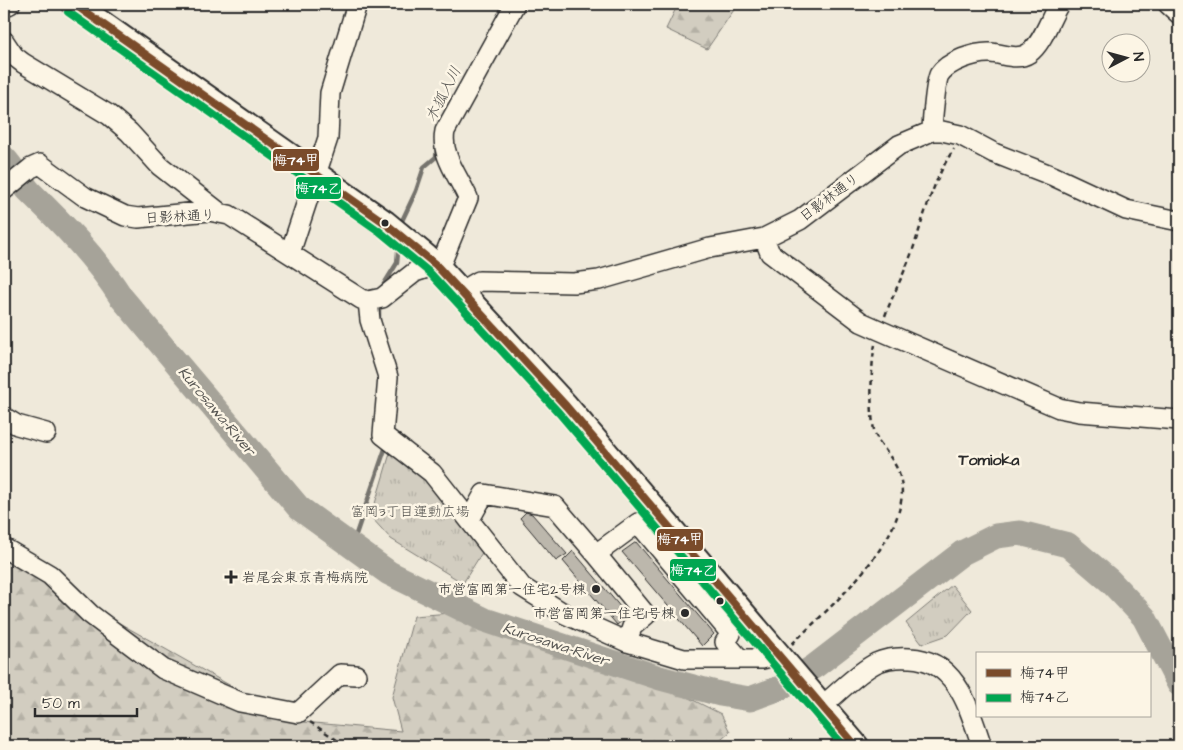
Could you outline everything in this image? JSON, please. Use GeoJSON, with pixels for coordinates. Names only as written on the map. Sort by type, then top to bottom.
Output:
{"type":"FeatureCollection","features":[{"type":"Feature","properties":{"kind":"main road"},"geometry":{"type":"LineString","coordinates":[[74,4],[385,224],[436,265],[566,406],[856,746]]}},
{"type":"Feature","properties":{"kind":"street"},"geometry":{"type":"LineString","coordinates":[[4,7],[10,4]]}},
{"type":"Feature","properties":{"kind":"street"},"geometry":{"type":"LineString","coordinates":[[290,253],[328,138],[330,93],[357,4]]}},
{"type":"Feature","properties":{"kind":"street"},"geometry":{"type":"LineString","coordinates":[[515,4],[445,131],[443,143],[446,153],[468,198],[444,259],[436,265],[416,272],[382,298],[368,301],[370,320],[388,377],[383,435],[432,473],[522,587],[565,614],[628,642],[684,659],[780,658]]}},
{"type":"Feature","properties":{"kind":"street"},"geometry":{"type":"LineString","coordinates":[[1059,4],[1030,52],[1016,57],[990,53],[969,57],[946,68],[939,75],[935,83],[936,106],[932,119],[932,131],[942,131],[964,138],[1126,210],[1179,221]]}},
{"type":"Feature","properties":{"kind":"street"},"geometry":{"type":"LineString","coordinates":[[1168,4],[1179,14]]}},
{"type":"Feature","properties":{"kind":"street"},"geometry":{"type":"LineString","coordinates":[[4,41],[14,56],[23,64],[109,115],[129,132],[160,166],[221,213]]}},
{"type":"Feature","properties":{"kind":"street","name":"日影林通り"},"geometry":{"type":"LineString","coordinates":[[462,291],[479,281],[574,283],[600,280],[710,248],[764,238],[800,220],[899,145],[932,131]]}},
{"type":"Feature","properties":{"kind":"street","name":"日影林通り"},"geometry":{"type":"LineString","coordinates":[[5,189],[31,168],[42,165],[85,197],[125,216],[138,218],[209,211],[221,213],[238,220],[350,292],[368,301]]}},
{"type":"Feature","properties":{"kind":"street"},"geometry":{"type":"LineString","coordinates":[[764,238],[770,253],[861,322],[879,330],[1059,408],[1079,412],[1179,420]]}},
{"type":"Feature","properties":{"kind":"street"},"geometry":{"type":"LineString","coordinates":[[4,417],[17,425],[46,434]]}},
{"type":"Feature","properties":{"kind":"street"},"geometry":{"type":"LineString","coordinates":[[470,519],[484,494],[555,506],[646,614],[632,627],[628,642]]}},
{"type":"Feature","properties":{"kind":"street"},"geometry":{"type":"LineString","coordinates":[[596,554],[638,523],[731,634],[725,642],[740,659]]}},
{"type":"Feature","properties":{"kind":"street"},"geometry":{"type":"LineString","coordinates":[[4,548],[50,575],[90,614],[163,669],[240,702],[298,713],[340,674],[356,675]]}},
{"type":"Feature","properties":{"kind":"street"},"geometry":{"type":"LineString","coordinates":[[817,700],[874,664],[888,658],[914,658],[929,661],[944,670],[956,684],[968,706],[982,746]]}},
{"type":"Feature","properties":{"kind":"path"},"geometry":{"type":"LineString","coordinates":[[780,658],[860,578],[884,541],[902,503],[903,487],[898,470],[872,426],[874,351],[879,330],[912,253],[923,216],[946,160],[964,138]]}},
{"type":"Feature","properties":{"kind":"path"},"geometry":{"type":"LineString","coordinates":[[298,713],[346,746]]}},
{"type":"Feature","properties":{"kind":"green space"},"geometry":{"type":"Polygon","coordinates":[[[678,4],[738,4],[707,49],[666,29],[678,4]]]}},
{"type":"Feature","properties":{"kind":"green space","name":"富岡3丁目運動広場"},"geometry":{"type":"Polygon","coordinates":[[[391,450],[419,470],[483,551],[463,583],[391,539],[371,517],[391,450]]]}},
{"type":"Feature","properties":{"kind":"green space"},"geometry":{"type":"Polygon","coordinates":[[[4,558],[293,721],[401,731],[392,697],[414,616],[462,612],[663,685],[721,714],[730,732],[714,746],[4,746],[4,558]]]}},
{"type":"Feature","properties":{"kind":"green space"},"geometry":{"type":"Polygon","coordinates":[[[952,585],[972,610],[948,635],[922,644],[906,623],[952,585]]]}},
{"type":"Feature","properties":{"kind":"building"},"geometry":{"type":"Polygon","coordinates":[[[526,512],[532,514],[567,554],[556,561],[520,518],[526,512]]]}},
{"type":"Feature","properties":{"kind":"building","name":"市営富岡第一住宅1号棟"},"geometry":{"type":"Polygon","coordinates":[[[636,542],[714,634],[702,646],[622,552],[636,542]]]}},
{"type":"Feature","properties":{"kind":"building","name":"市営富岡第一住宅2号棟"},"geometry":{"type":"Polygon","coordinates":[[[573,551],[628,616],[617,625],[563,561],[573,551]]]}},
{"type":"Feature","properties":{"kind":"waterway","name":"木狐入川"},"geometry":{"type":"LineString","coordinates":[[400,225],[416,191],[424,167],[436,157],[437,147]]}},
{"type":"Feature","properties":{"kind":"waterway","name":"Kurosawa-River"},"geometry":{"type":"LineString","coordinates":[[4,158],[26,188],[90,255],[121,297],[299,508],[389,573],[485,620],[660,678],[720,694],[750,699],[780,688],[815,666],[962,553],[996,536],[1020,533],[1068,545],[1110,581],[1144,617],[1179,684]]}},
{"type":"Feature","properties":{"kind":"waterway","name":"木狐入川"},"geometry":{"type":"LineString","coordinates":[[381,289],[397,263],[398,252]]}},
{"type":"Feature","properties":{"kind":"waterway","name":"木狐入川"},"geometry":{"type":"LineString","coordinates":[[379,308],[379,319]]}},
{"type":"Feature","properties":{"kind":"waterway","name":"木狐入川"},"geometry":{"type":"LineString","coordinates":[[352,546],[385,449]]}},
{"type":"Feature","properties":{"kind":"transit line","name":"梅74甲"},"geometry":{"type":"LineString","coordinates":[[74,4],[385,223],[436,265],[566,406],[856,746]]}},
{"type":"Feature","properties":{"kind":"transit line","name":"梅74乙"},"geometry":{"type":"LineString","coordinates":[[68,12],[379,231],[429,272],[559,413],[843,746]]}},
{"type":"Feature","properties":{"kind":"place","name":"岩尾会東京青梅病院"},"geometry":{"type":"Point","coordinates":[231,577]}},
{"type":"Feature","properties":{"kind":"place","name":"市営富岡第一住宅2号棟"},"geometry":{"type":"Point","coordinates":[596,589]}},
{"type":"Feature","properties":{"kind":"place","name":"市営富岡第一住宅1号棟"},"geometry":{"type":"Point","coordinates":[685,613]}},
{"type":"Feature","properties":{"kind":"district","name":"Tomioka"},"geometry":{"type":"Point","coordinates":[989,459]}}]}
